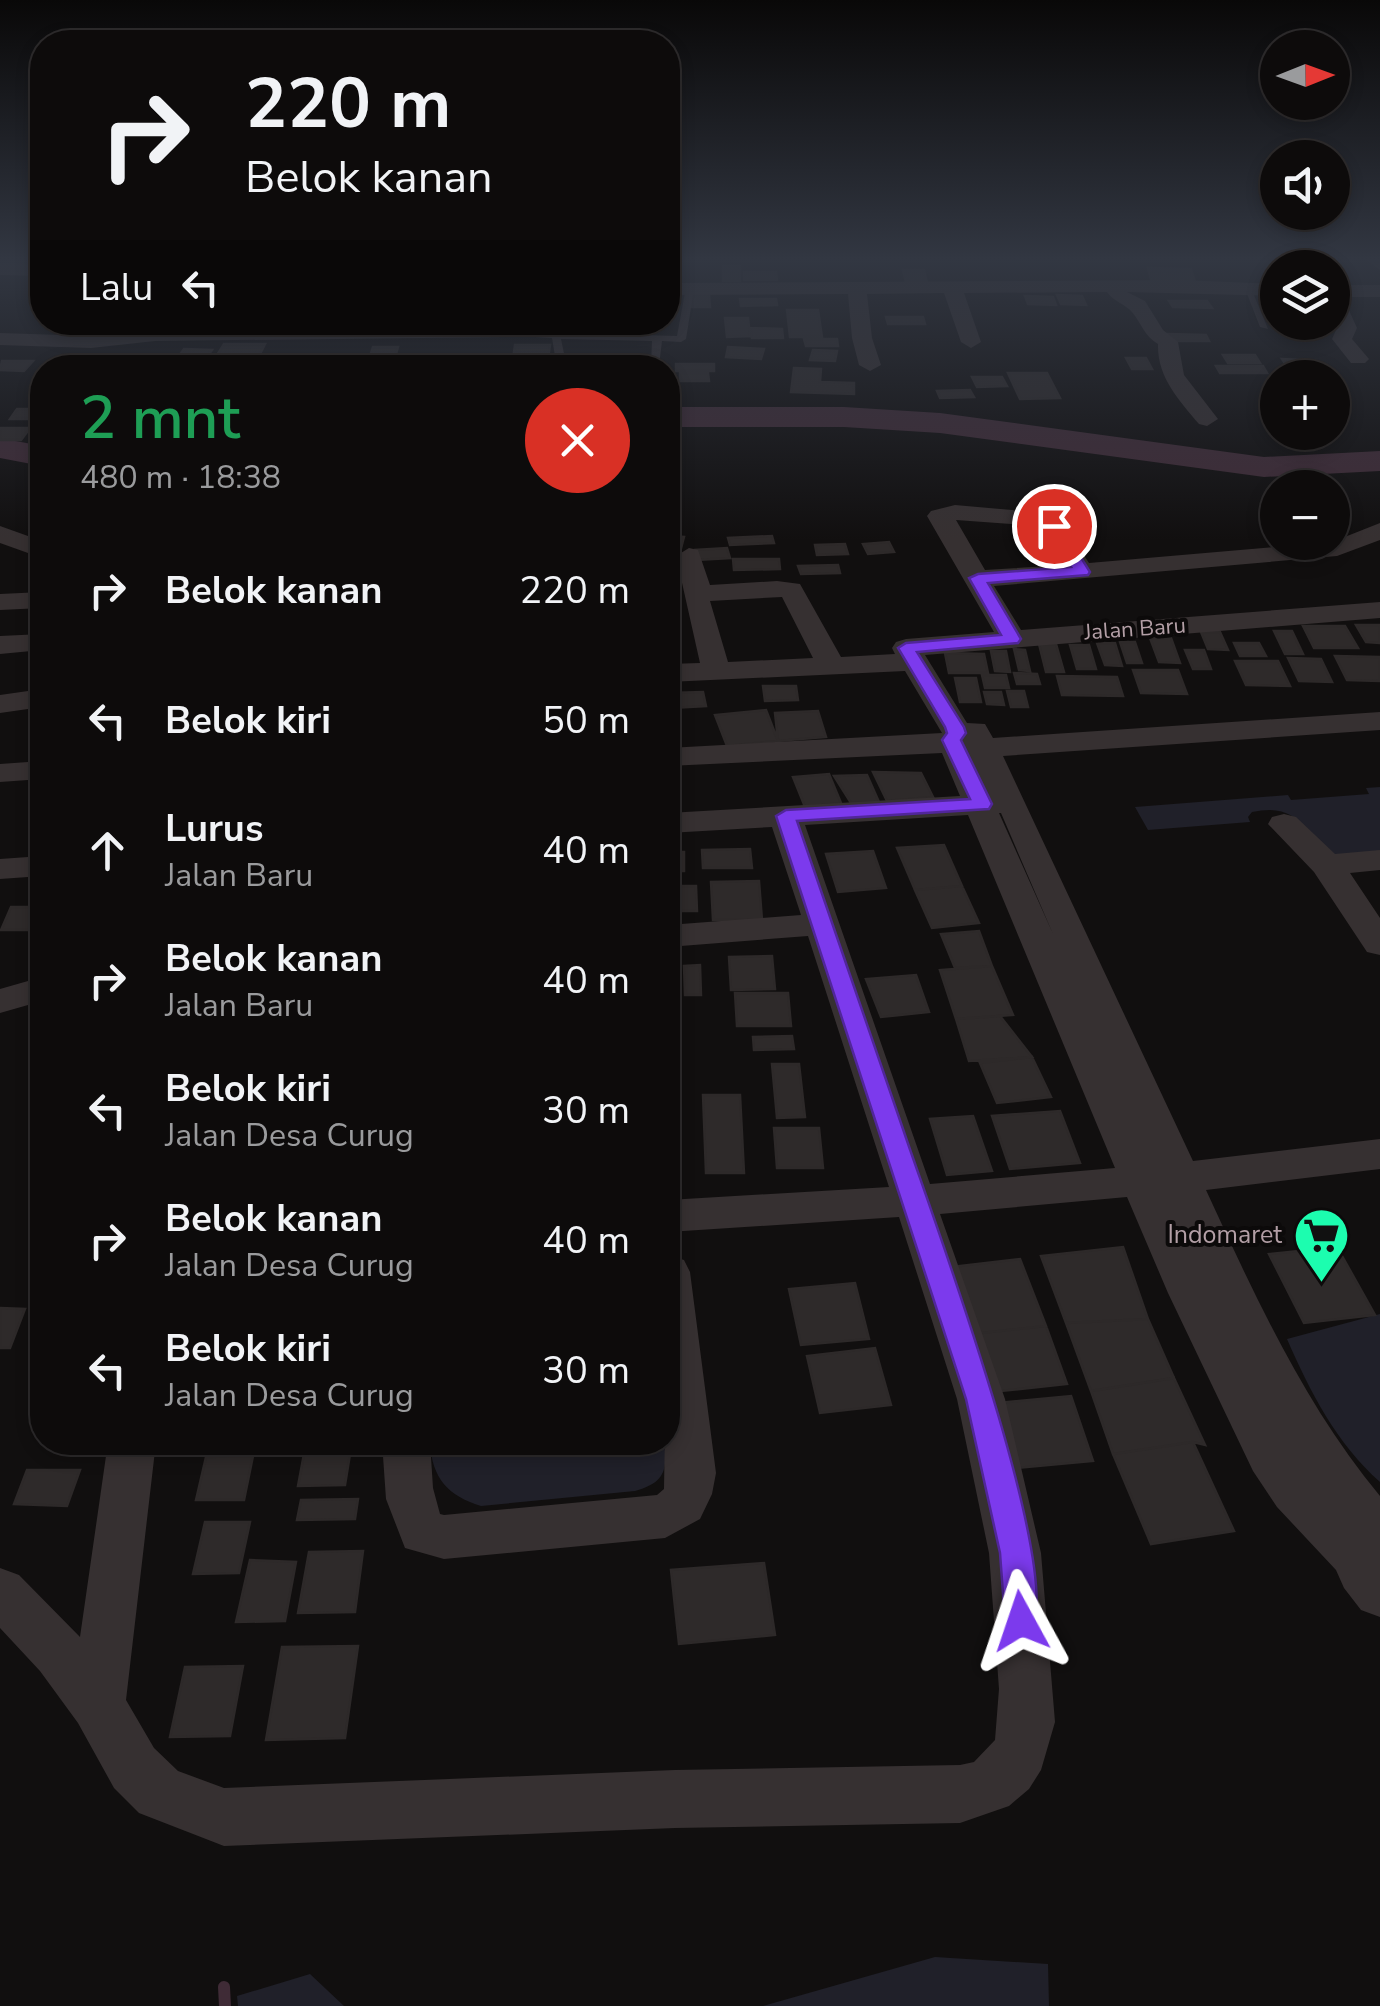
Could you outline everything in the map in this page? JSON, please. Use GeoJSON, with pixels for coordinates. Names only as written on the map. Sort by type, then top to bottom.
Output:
{"type":"FeatureCollection","features":[{"type":"Feature","properties":{"kind":"street"},"geometry":{"type":"LineString","coordinates":[[866,353],[870,365]]}},
{"type":"Feature","properties":{"kind":"street"},"geometry":{"type":"LineString","coordinates":[[1167,353],[1172,375],[1207,419]]}},
{"type":"Feature","properties":{"kind":"street"},"geometry":{"type":"LineString","coordinates":[[1352,353],[1358,360]]}},
{"type":"Feature","properties":{"kind":"street"},"geometry":{"type":"LineString","coordinates":[[1012,639],[943,521],[943,514],[1048,519],[1082,572]]}},
{"type":"Feature","properties":{"kind":"street"},"geometry":{"type":"LineString","coordinates":[[978,578],[1343,547],[1380,531]]}},
{"type":"Feature","properties":{"kind":"street"},"geometry":{"type":"LineString","coordinates":[[0,534],[30,545]]}},
{"type":"Feature","properties":{"kind":"street"},"geometry":{"type":"LineString","coordinates":[[689,556],[699,594],[696,599],[716,670]]}},
{"type":"Feature","properties":{"kind":"street"},"geometry":{"type":"LineString","coordinates":[[699,594],[790,590],[828,660]]}},
{"type":"Feature","properties":{"kind":"street"},"geometry":{"type":"LineString","coordinates":[[0,602],[30,601]]}},
{"type":"Feature","properties":{"kind":"street","name":"Jalan Baru"},"geometry":{"type":"LineString","coordinates":[[680,672],[910,655],[1012,639],[1380,610]]}},
{"type":"Feature","properties":{"kind":"street"},"geometry":{"type":"LineString","coordinates":[[0,645],[30,643]]}},
{"type":"Feature","properties":{"kind":"street"},"geometry":{"type":"LineString","coordinates":[[910,655],[963,738],[997,804],[1162,1178],[1190,1292],[1270,1456],[1294,1492],[1375,1556]]}},
{"type":"Feature","properties":{"kind":"street"},"geometry":{"type":"LineString","coordinates":[[0,704],[30,700]]}},
{"type":"Feature","properties":{"kind":"street"},"geometry":{"type":"LineString","coordinates":[[680,756],[1372,713]]}},
{"type":"Feature","properties":{"kind":"street"},"geometry":{"type":"LineString","coordinates":[[0,773],[30,771]]}},
{"type":"Feature","properties":{"kind":"street"},"geometry":{"type":"LineString","coordinates":[[680,821],[997,804]]}},
{"type":"Feature","properties":{"kind":"street"},"geometry":{"type":"LineString","coordinates":[[0,1592],[58,1653],[98,1704],[134,1768],[159,1792],[224,1817],[675,1798],[960,1794],[989,1786],[1009,1770],[1021,1751],[1026,1722],[1015,1553],[981,1399],[786,816]]}},
{"type":"Feature","properties":{"kind":"street"},"geometry":{"type":"LineString","coordinates":[[1284,824],[1327,865],[1380,944]]}},
{"type":"Feature","properties":{"kind":"street"},"geometry":{"type":"LineString","coordinates":[[1327,865],[1380,860]]}},
{"type":"Feature","properties":{"kind":"street"},"geometry":{"type":"LineString","coordinates":[[0,869],[30,867]]}},
{"type":"Feature","properties":{"kind":"street"},"geometry":{"type":"LineString","coordinates":[[680,935],[823,924]]}},
{"type":"Feature","properties":{"kind":"street"},"geometry":{"type":"LineString","coordinates":[[0,1000],[30,992]]}},
{"type":"Feature","properties":{"kind":"street"},"geometry":{"type":"LineString","coordinates":[[680,1215],[914,1201],[1380,1154]]}},
{"type":"Feature","properties":{"kind":"street"},"geometry":{"type":"LineString","coordinates":[[406,1455],[406,1490],[415,1516],[423,1532],[444,1537],[665,1516],[682,1507],[690,1492],[680,1377]]}},
{"type":"Feature","properties":{"kind":"street"},"geometry":{"type":"LineString","coordinates":[[98,1704],[130,1455]]}},
{"type":"Feature","properties":{"kind":"shaded area"},"geometry":{"type":"Polygon","coordinates":[[[1380,787],[1380,868],[1328,872],[1301,824],[1282,812],[1252,812],[1250,822],[1148,830],[1135,807],[1288,795],[1291,800],[1369,794],[1366,788],[1380,787]]]}},
{"type":"Feature","properties":{"kind":"shaded area"},"geometry":{"type":"Polygon","coordinates":[[[1380,1314],[1380,1482],[1326,1416],[1287,1339],[1380,1314]]]}},
{"type":"Feature","properties":{"kind":"shaded area"},"geometry":{"type":"Polygon","coordinates":[[[431,1455],[665,1455],[665,1461],[658,1480],[635,1491],[481,1506],[451,1491],[431,1455]]]}},
{"type":"Feature","properties":{"kind":"shaded area"},"geometry":{"type":"Polygon","coordinates":[[[935,1957],[1048,1964],[1049,2006],[763,2006],[935,1957]]]}},
{"type":"Feature","properties":{"kind":"shaded area"},"geometry":{"type":"Polygon","coordinates":[[[310,1974],[344,2006],[238,2006],[237,1996],[310,1974]]]}},
{"type":"Feature","properties":{"kind":"building"},"geometry":{"type":"Polygon","coordinates":[[[181,353],[210,353],[208,355],[181,353]]]}},
{"type":"Feature","properties":{"kind":"building"},"geometry":{"type":"Polygon","coordinates":[[[219,353],[261,353],[260,355],[219,353]]]}},
{"type":"Feature","properties":{"kind":"building"},"geometry":{"type":"Polygon","coordinates":[[[727,353],[763,353],[761,359],[726,357],[727,353]]]}},
{"type":"Feature","properties":{"kind":"building"},"geometry":{"type":"Polygon","coordinates":[[[812,353],[837,353],[835,361],[810,360],[812,353]]]}},
{"type":"Feature","properties":{"kind":"building"},"geometry":{"type":"Polygon","coordinates":[[[1223,355],[1255,355],[1260,363],[1228,363],[1223,355]]]}},
{"type":"Feature","properties":{"kind":"building"},"geometry":{"type":"Polygon","coordinates":[[[1126,358],[1146,358],[1152,369],[1132,369],[1126,358]]]}},
{"type":"Feature","properties":{"kind":"building"},"geometry":{"type":"Polygon","coordinates":[[[2,361],[30,361],[24,371],[0,370],[2,361]]]}},
{"type":"Feature","properties":{"kind":"building"},"geometry":{"type":"Polygon","coordinates":[[[680,364],[714,364],[714,371],[680,371],[680,364]]]}},
{"type":"Feature","properties":{"kind":"building"},"geometry":{"type":"Polygon","coordinates":[[[1216,366],[1260,366],[1260,373],[1220,373],[1216,366]]]}},
{"type":"Feature","properties":{"kind":"building"},"geometry":{"type":"Polygon","coordinates":[[[794,368],[821,369],[820,382],[854,383],[854,394],[791,392],[794,368]]]}},
{"type":"Feature","properties":{"kind":"building"},"geometry":{"type":"Polygon","coordinates":[[[680,373],[708,373],[709,381],[680,381],[680,373]]]}},
{"type":"Feature","properties":{"kind":"building"},"geometry":{"type":"Polygon","coordinates":[[[1008,373],[1047,373],[1060,398],[1020,399],[1008,373]]]}},
{"type":"Feature","properties":{"kind":"building"},"geometry":{"type":"Polygon","coordinates":[[[972,377],[1002,377],[1007,386],[977,387],[972,377]]]}},
{"type":"Feature","properties":{"kind":"building"},"geometry":{"type":"Polygon","coordinates":[[[970,390],[974,397],[940,398],[937,391],[970,390]]]}},
{"type":"Feature","properties":{"kind":"building"},"geometry":{"type":"Polygon","coordinates":[[[17,409],[30,409],[30,419],[10,419],[17,409]]]}},
{"type":"Feature","properties":{"kind":"building"},"geometry":{"type":"Polygon","coordinates":[[[0,428],[30,428],[21,440],[0,440],[0,428]]]}},
{"type":"Feature","properties":{"kind":"building"},"geometry":{"type":"Polygon","coordinates":[[[772,536],[774,543],[730,545],[728,538],[772,536]]]}},
{"type":"Feature","properties":{"kind":"building"},"geometry":{"type":"Polygon","coordinates":[[[889,542],[894,552],[868,554],[863,544],[889,542]]]}},
{"type":"Feature","properties":{"kind":"building"},"geometry":{"type":"Polygon","coordinates":[[[845,544],[848,554],[817,555],[815,545],[845,544]]]}},
{"type":"Feature","properties":{"kind":"building"},"geometry":{"type":"Polygon","coordinates":[[[727,548],[730,558],[697,560],[695,550],[727,548]]]}},
{"type":"Feature","properties":{"kind":"building"},"geometry":{"type":"Polygon","coordinates":[[[733,559],[779,559],[780,569],[734,570],[733,559]]]}},
{"type":"Feature","properties":{"kind":"building"},"geometry":{"type":"Polygon","coordinates":[[[838,565],[840,573],[801,574],[798,566],[838,565]]]}},
{"type":"Feature","properties":{"kind":"building"},"geometry":{"type":"Polygon","coordinates":[[[1356,625],[1380,625],[1380,643],[1366,642],[1356,625]]]}},
{"type":"Feature","properties":{"kind":"building"},"geometry":{"type":"Polygon","coordinates":[[[1303,626],[1345,626],[1358,648],[1314,648],[1303,626]]]}},
{"type":"Feature","properties":{"kind":"building"},"geometry":{"type":"Polygon","coordinates":[[[1274,631],[1292,631],[1303,654],[1285,654],[1274,631]]]}},
{"type":"Feature","properties":{"kind":"building"},"geometry":{"type":"Polygon","coordinates":[[[1201,632],[1220,632],[1228,650],[1208,649],[1201,632]]]}},
{"type":"Feature","properties":{"kind":"building"},"geometry":{"type":"Polygon","coordinates":[[[1150,638],[1171,638],[1180,663],[1159,662],[1150,638]]]}},
{"type":"Feature","properties":{"kind":"building"},"geometry":{"type":"Polygon","coordinates":[[[1120,642],[1135,642],[1142,663],[1127,663],[1120,642]]]}},
{"type":"Feature","properties":{"kind":"building"},"geometry":{"type":"Polygon","coordinates":[[[1097,643],[1115,643],[1122,666],[1105,665],[1097,643]]]}},
{"type":"Feature","properties":{"kind":"building"},"geometry":{"type":"Polygon","coordinates":[[[1234,643],[1259,643],[1266,656],[1240,656],[1234,643]]]}},
{"type":"Feature","properties":{"kind":"building"},"geometry":{"type":"Polygon","coordinates":[[[1039,644],[1056,644],[1064,672],[1046,672],[1039,644]]]}},
{"type":"Feature","properties":{"kind":"building"},"geometry":{"type":"Polygon","coordinates":[[[1070,645],[1089,645],[1096,669],[1077,669],[1070,645]]]}},
{"type":"Feature","properties":{"kind":"building"},"geometry":{"type":"Polygon","coordinates":[[[1014,649],[1025,650],[1030,671],[1019,670],[1014,649]]]}},
{"type":"Feature","properties":{"kind":"building"},"geometry":{"type":"Polygon","coordinates":[[[1185,650],[1204,650],[1211,669],[1193,669],[1185,650]]]}},
{"type":"Feature","properties":{"kind":"building"},"geometry":{"type":"Polygon","coordinates":[[[991,651],[1006,651],[1010,672],[995,671],[991,651]]]}},
{"type":"Feature","properties":{"kind":"building"},"geometry":{"type":"Polygon","coordinates":[[[945,653],[984,654],[988,673],[949,673],[945,653]]]}},
{"type":"Feature","properties":{"kind":"building"},"geometry":{"type":"Polygon","coordinates":[[[1335,656],[1380,657],[1380,681],[1347,680],[1335,656]]]}},
{"type":"Feature","properties":{"kind":"building"},"geometry":{"type":"Polygon","coordinates":[[[1288,658],[1321,659],[1332,682],[1299,681],[1288,658]]]}},
{"type":"Feature","properties":{"kind":"building"},"geometry":{"type":"Polygon","coordinates":[[[1235,661],[1278,661],[1290,686],[1246,685],[1235,661]]]}},
{"type":"Feature","properties":{"kind":"building"},"geometry":{"type":"Polygon","coordinates":[[[1133,670],[1178,670],[1187,694],[1141,693],[1133,670]]]}},
{"type":"Feature","properties":{"kind":"building"},"geometry":{"type":"Polygon","coordinates":[[[1014,673],[1037,674],[1040,684],[1017,684],[1014,673]]]}},
{"type":"Feature","properties":{"kind":"building"},"geometry":{"type":"Polygon","coordinates":[[[982,675],[1006,675],[1009,688],[985,688],[982,675]]]}},
{"type":"Feature","properties":{"kind":"building"},"geometry":{"type":"Polygon","coordinates":[[[1057,676],[1117,677],[1123,696],[1062,695],[1057,676]]]}},
{"type":"Feature","properties":{"kind":"building"},"geometry":{"type":"Polygon","coordinates":[[[955,678],[976,678],[981,702],[960,702],[955,678]]]}},
{"type":"Feature","properties":{"kind":"building"},"geometry":{"type":"Polygon","coordinates":[[[763,686],[796,686],[798,700],[765,701],[763,686]]]}},
{"type":"Feature","properties":{"kind":"building"},"geometry":{"type":"Polygon","coordinates":[[[1007,691],[1024,691],[1028,707],[1011,707],[1007,691]]]}},
{"type":"Feature","properties":{"kind":"building"},"geometry":{"type":"Polygon","coordinates":[[[703,692],[706,706],[680,708],[680,693],[703,692]]]}},
{"type":"Feature","properties":{"kind":"building"},"geometry":{"type":"Polygon","coordinates":[[[984,692],[1001,692],[1004,705],[987,704],[984,692]]]}},
{"type":"Feature","properties":{"kind":"building"},"geometry":{"type":"Polygon","coordinates":[[[766,710],[778,741],[727,746],[715,715],[766,710]]]}},
{"type":"Feature","properties":{"kind":"building"},"geometry":{"type":"Polygon","coordinates":[[[818,711],[826,737],[778,741],[775,713],[818,711]]]}},
{"type":"Feature","properties":{"kind":"building"},"geometry":{"type":"Polygon","coordinates":[[[873,772],[921,773],[933,797],[887,801],[873,772]]]}},
{"type":"Feature","properties":{"kind":"building"},"geometry":{"type":"Polygon","coordinates":[[[829,774],[841,803],[805,807],[793,777],[829,774]]]}},
{"type":"Feature","properties":{"kind":"building"},"geometry":{"type":"Polygon","coordinates":[[[867,775],[879,802],[851,803],[834,776],[867,775]]]}},
{"type":"Feature","properties":{"kind":"building"},"geometry":{"type":"Polygon","coordinates":[[[944,845],[962,886],[915,890],[897,848],[944,845]]]}},
{"type":"Feature","properties":{"kind":"building"},"geometry":{"type":"Polygon","coordinates":[[[750,849],[752,868],[703,868],[702,850],[750,849]]]}},
{"type":"Feature","properties":{"kind":"building"},"geometry":{"type":"Polygon","coordinates":[[[873,851],[886,888],[838,892],[826,854],[873,851]]]}},
{"type":"Feature","properties":{"kind":"building"},"geometry":{"type":"Polygon","coordinates":[[[680,852],[684,852],[684,871],[680,871],[680,852]]]}},
{"type":"Feature","properties":{"kind":"building"},"geometry":{"type":"Polygon","coordinates":[[[759,881],[762,920],[713,920],[711,882],[759,881]]]}},
{"type":"Feature","properties":{"kind":"building"},"geometry":{"type":"Polygon","coordinates":[[[680,886],[696,886],[697,911],[680,911],[680,886]]]}},
{"type":"Feature","properties":{"kind":"building"},"geometry":{"type":"Polygon","coordinates":[[[962,886],[979,923],[932,928],[915,890],[962,886]]]}},
{"type":"Feature","properties":{"kind":"building"},"geometry":{"type":"Polygon","coordinates":[[[11,907],[30,907],[29,930],[1,930],[11,907]]]}},
{"type":"Feature","properties":{"kind":"building"},"geometry":{"type":"Polygon","coordinates":[[[979,931],[992,966],[955,968],[941,934],[979,931]]]}},
{"type":"Feature","properties":{"kind":"building"},"geometry":{"type":"Polygon","coordinates":[[[772,956],[775,989],[731,990],[729,957],[772,956]]]}},
{"type":"Feature","properties":{"kind":"building"},"geometry":{"type":"Polygon","coordinates":[[[700,965],[701,995],[685,995],[684,966],[700,965]]]}},
{"type":"Feature","properties":{"kind":"building"},"geometry":{"type":"Polygon","coordinates":[[[992,966],[1013,1015],[956,1019],[940,970],[992,966]]]}},
{"type":"Feature","properties":{"kind":"building"},"geometry":{"type":"Polygon","coordinates":[[[916,975],[929,1012],[881,1017],[866,979],[916,975]]]}},
{"type":"Feature","properties":{"kind":"building"},"geometry":{"type":"Polygon","coordinates":[[[735,993],[788,993],[791,1026],[737,1026],[735,993]]]}},
{"type":"Feature","properties":{"kind":"building"},"geometry":{"type":"Polygon","coordinates":[[[1000,1016],[1032,1057],[969,1061],[956,1019],[1000,1016]]]}},
{"type":"Feature","properties":{"kind":"building"},"geometry":{"type":"Polygon","coordinates":[[[792,1036],[794,1049],[754,1050],[753,1037],[792,1036]]]}},
{"type":"Feature","properties":{"kind":"building"},"geometry":{"type":"Polygon","coordinates":[[[1032,1057],[1051,1097],[997,1103],[980,1063],[1032,1057]]]}},
{"type":"Feature","properties":{"kind":"building"},"geometry":{"type":"Polygon","coordinates":[[[772,1064],[799,1064],[805,1117],[777,1118],[772,1064]]]}},
{"type":"Feature","properties":{"kind":"building"},"geometry":{"type":"Polygon","coordinates":[[[703,1095],[740,1095],[744,1173],[706,1173],[703,1095]]]}},
{"type":"Feature","properties":{"kind":"building"},"geometry":{"type":"Polygon","coordinates":[[[1060,1111],[1080,1163],[1010,1169],[992,1116],[1060,1111]]]}},
{"type":"Feature","properties":{"kind":"building"},"geometry":{"type":"Polygon","coordinates":[[[973,1116],[992,1171],[947,1175],[930,1119],[973,1116]]]}},
{"type":"Feature","properties":{"kind":"building"},"geometry":{"type":"Polygon","coordinates":[[[774,1128],[819,1128],[823,1168],[777,1168],[774,1128]]]}},
{"type":"Feature","properties":{"kind":"building"},"geometry":{"type":"Polygon","coordinates":[[[1123,1247],[1148,1319],[1066,1323],[1041,1256],[1123,1247]]]}},
{"type":"Feature","properties":{"kind":"building","name":"Indomaret"},"geometry":{"type":"Polygon","coordinates":[[[1337,1247],[1375,1315],[1304,1323],[1269,1254],[1337,1247]]]}},
{"type":"Feature","properties":{"kind":"building"},"geometry":{"type":"Polygon","coordinates":[[[1020,1259],[1046,1326],[972,1334],[951,1267],[1020,1259]]]}},
{"type":"Feature","properties":{"kind":"building"},"geometry":{"type":"Polygon","coordinates":[[[855,1283],[869,1339],[801,1345],[789,1289],[855,1283]]]}},
{"type":"Feature","properties":{"kind":"building"},"geometry":{"type":"Polygon","coordinates":[[[0,1308],[25,1309],[10,1348],[0,1348],[0,1308]]]}},
{"type":"Feature","properties":{"kind":"building"},"geometry":{"type":"Polygon","coordinates":[[[1148,1319],[1174,1378],[1091,1391],[1066,1323],[1148,1319]]]}},
{"type":"Feature","properties":{"kind":"building"},"geometry":{"type":"Polygon","coordinates":[[[1046,1326],[1067,1384],[991,1392],[972,1334],[1046,1326]]]}},
{"type":"Feature","properties":{"kind":"building"},"geometry":{"type":"Polygon","coordinates":[[[875,1348],[891,1405],[820,1413],[807,1356],[875,1348]]]}},
{"type":"Feature","properties":{"kind":"building"},"geometry":{"type":"Polygon","coordinates":[[[1174,1378],[1205,1445],[1193,1442],[1113,1454],[1091,1391],[1174,1378]]]}},
{"type":"Feature","properties":{"kind":"building"},"geometry":{"type":"Polygon","coordinates":[[[1071,1396],[1093,1461],[1017,1468],[997,1403],[1071,1396]]]}},
{"type":"Feature","properties":{"kind":"building"},"geometry":{"type":"Polygon","coordinates":[[[1193,1442],[1234,1531],[1151,1544],[1113,1454],[1193,1442]]]}},
{"type":"Feature","properties":{"kind":"building"},"geometry":{"type":"Polygon","coordinates":[[[304,1455],[350,1455],[345,1485],[298,1486],[304,1455]]]}},
{"type":"Feature","properties":{"kind":"building"},"geometry":{"type":"Polygon","coordinates":[[[253,1456],[244,1500],[196,1500],[206,1457],[253,1456]]]}},
{"type":"Feature","properties":{"kind":"building"},"geometry":{"type":"Polygon","coordinates":[[[27,1470],[80,1470],[67,1506],[14,1504],[27,1470]]]}},
{"type":"Feature","properties":{"kind":"building"},"geometry":{"type":"Polygon","coordinates":[[[358,1499],[355,1519],[297,1520],[301,1500],[358,1499]]]}},
{"type":"Feature","properties":{"kind":"building"},"geometry":{"type":"Polygon","coordinates":[[[205,1522],[250,1522],[239,1573],[193,1574],[205,1522]]]}},
{"type":"Feature","properties":{"kind":"building"},"geometry":{"type":"Polygon","coordinates":[[[363,1551],[355,1612],[298,1613],[309,1552],[363,1551]]]}},
{"type":"Feature","properties":{"kind":"building"},"geometry":{"type":"Polygon","coordinates":[[[250,1560],[296,1562],[285,1621],[236,1622],[250,1560]]]}},
{"type":"Feature","properties":{"kind":"building"},"geometry":{"type":"Polygon","coordinates":[[[764,1563],[775,1635],[679,1644],[671,1570],[764,1563]]]}},
{"type":"Feature","properties":{"kind":"building"},"geometry":{"type":"Polygon","coordinates":[[[358,1646],[345,1738],[266,1740],[282,1647],[358,1646]]]}},
{"type":"Feature","properties":{"kind":"building"},"geometry":{"type":"Polygon","coordinates":[[[243,1666],[230,1736],[170,1737],[185,1667],[243,1666]]]}},
{"type":"Feature","properties":{"kind":"waterway"},"geometry":{"type":"LineString","coordinates":[[680,417],[844,417],[940,423],[1264,467],[1380,461]]}},
{"type":"Feature","properties":{"kind":"waterway"},"geometry":{"type":"LineString","coordinates":[[0,448],[30,454]]}},
{"type":"Feature","properties":{"kind":"waterway"},"geometry":{"type":"LineString","coordinates":[[224,1987],[225,2006]]}},
{"type":"Feature","properties":{"kind":"place","name":"Indomaret"},"geometry":{"type":"Point","coordinates":[1321,1284]}},
{"type":"Feature","properties":{"kind":"route"},"geometry":{"type":"LineString","coordinates":[[1021,1621],[1015,1553],[981,1399],[786,816],[982,804],[952,740],[957,733],[906,648],[1012,639],[978,578],[1082,572],[1054,526]]}}]}
